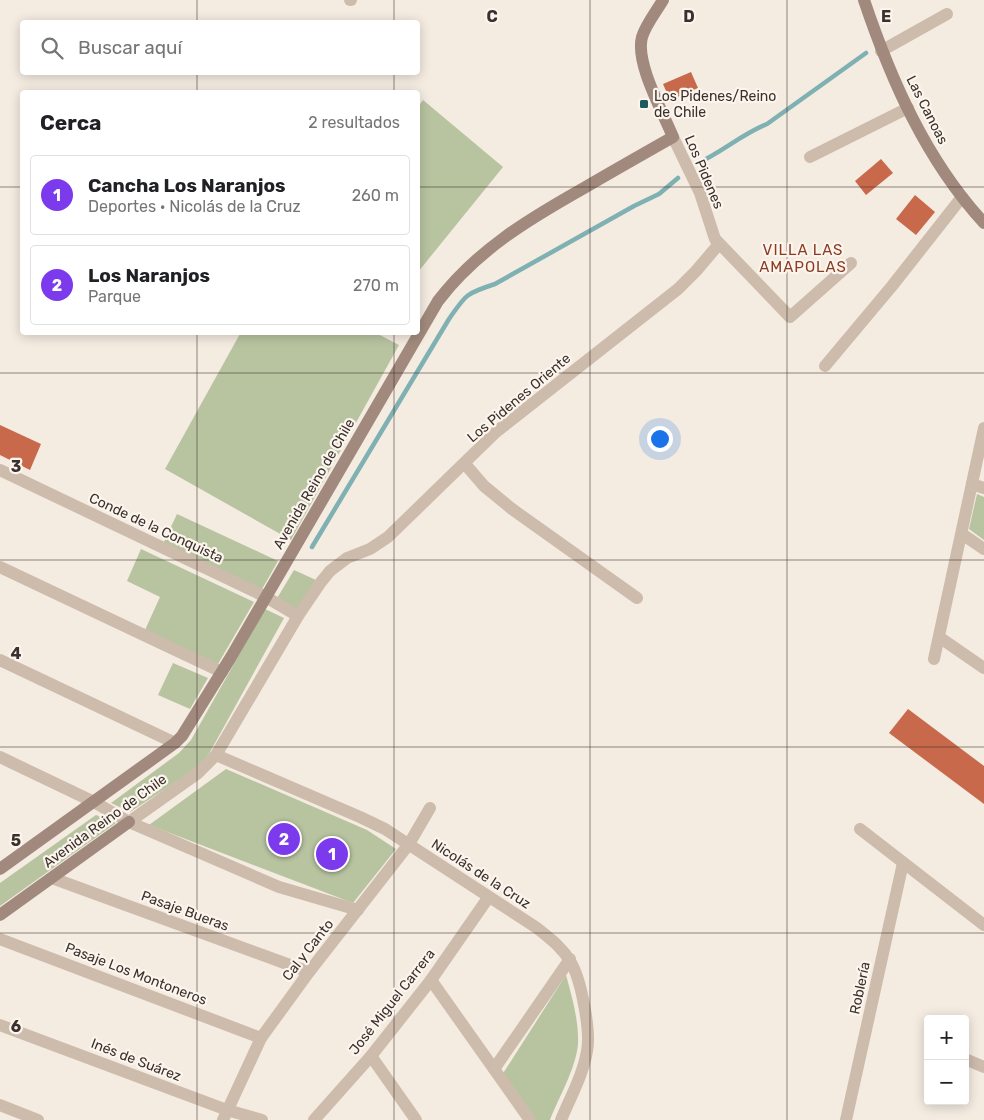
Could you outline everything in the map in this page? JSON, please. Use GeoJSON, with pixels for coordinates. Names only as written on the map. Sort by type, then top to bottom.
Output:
{"type":"FeatureCollection","features":[{"type":"Feature","properties":{"kind":"street","name":"Los Pidenes"},"geometry":{"type":"LineString","coordinates":[[664,0],[644,30],[640,44],[640,53],[645,71],[673,137],[700,193],[712,233],[719,244],[790,317],[851,263]]}},
{"type":"Feature","properties":{"kind":"street","name":"Las Canoas"},"geometry":{"type":"LineString","coordinates":[[864,0],[881,51],[908,108],[946,177],[984,223]]}},
{"type":"Feature","properties":{"kind":"street"},"geometry":{"type":"LineString","coordinates":[[881,51],[947,14]]}},
{"type":"Feature","properties":{"kind":"street"},"geometry":{"type":"LineString","coordinates":[[810,157],[908,108]]}},
{"type":"Feature","properties":{"kind":"street","name":"Avenida Reino de Chile"},"geometry":{"type":"LineString","coordinates":[[420,332],[438,301],[454,281],[511,232],[554,205],[673,137]]}},
{"type":"Feature","properties":{"kind":"street"},"geometry":{"type":"LineString","coordinates":[[825,366],[892,286],[962,197]]}},
{"type":"Feature","properties":{"kind":"street","name":"Los Pidenes Oriente"},"geometry":{"type":"LineString","coordinates":[[298,616],[320,582],[330,571],[347,558],[370,549],[388,537],[496,432],[678,289],[719,244]]}},
{"type":"Feature","properties":{"kind":"street","name":"Avenida Reino de Chile"},"geometry":{"type":"LineString","coordinates":[[3,862],[94,802],[175,744],[189,726],[222,672],[418,335]]}},
{"type":"Feature","properties":{"kind":"street"},"geometry":{"type":"LineString","coordinates":[[934,659],[962,534],[978,486],[984,428]]}},
{"type":"Feature","properties":{"kind":"street"},"geometry":{"type":"LineString","coordinates":[[464,464],[484,486],[512,509],[638,598]]}},
{"type":"Feature","properties":{"kind":"street","name":"Conde de la Conquista"},"geometry":{"type":"LineString","coordinates":[[0,470],[266,597],[298,616]]}},
{"type":"Feature","properties":{"kind":"street"},"geometry":{"type":"LineString","coordinates":[[962,534],[984,549]]}},
{"type":"Feature","properties":{"kind":"street"},"geometry":{"type":"LineString","coordinates":[[0,567],[222,672]]}},
{"type":"Feature","properties":{"kind":"street","name":"Avenida Reino de Chile"},"geometry":{"type":"LineString","coordinates":[[0,915],[198,773],[216,756],[298,616]]}},
{"type":"Feature","properties":{"kind":"street"},"geometry":{"type":"LineString","coordinates":[[939,637],[984,668]]}},
{"type":"Feature","properties":{"kind":"street"},"geometry":{"type":"LineString","coordinates":[[0,660],[175,744]]}},
{"type":"Feature","properties":{"kind":"street","name":"Nicolás de la Cruz"},"geometry":{"type":"LineString","coordinates":[[216,756],[360,817],[408,844],[488,898],[537,928],[558,945],[574,967],[587,1024],[587,1050],[583,1066],[561,1120]]}},
{"type":"Feature","properties":{"kind":"street"},"geometry":{"type":"LineString","coordinates":[[0,757],[94,802],[128,822],[279,887],[358,910]]}},
{"type":"Feature","properties":{"kind":"street","name":"Cal y Canto"},"geometry":{"type":"LineString","coordinates":[[225,1115],[262,1038],[308,972],[408,844],[430,808]]}},
{"type":"Feature","properties":{"kind":"street"},"geometry":{"type":"LineString","coordinates":[[860,829],[984,925]]}},
{"type":"Feature","properties":{"kind":"street","name":"Roblería"},"geometry":{"type":"LineString","coordinates":[[846,1120],[903,862]]}},
{"type":"Feature","properties":{"kind":"street","name":"Pasaje Bueras"},"geometry":{"type":"LineString","coordinates":[[52,878],[308,972]]}},
{"type":"Feature","properties":{"kind":"street","name":"José Miguel Carrera"},"geometry":{"type":"LineString","coordinates":[[314,1120],[371,1056],[431,980],[488,898]]}},
{"type":"Feature","properties":{"kind":"street","name":"Pasaje Los Montoneros"},"geometry":{"type":"LineString","coordinates":[[0,939],[262,1038]]}},
{"type":"Feature","properties":{"kind":"street"},"geometry":{"type":"LineString","coordinates":[[494,1069],[570,959]]}},
{"type":"Feature","properties":{"kind":"street"},"geometry":{"type":"LineString","coordinates":[[431,980],[530,1120]]}},
{"type":"Feature","properties":{"kind":"street","name":"Inés de Suárez"},"geometry":{"type":"LineString","coordinates":[[0,1025],[225,1115],[262,1120]]}},
{"type":"Feature","properties":{"kind":"street"},"geometry":{"type":"LineString","coordinates":[[371,1056],[416,1120]]}},
{"type":"Feature","properties":{"kind":"street"},"geometry":{"type":"LineString","coordinates":[[967,1060],[984,1067]]}},
{"type":"Feature","properties":{"kind":"street"},"geometry":{"type":"LineString","coordinates":[[0,1106],[38,1120]]}},
{"type":"Feature","properties":{"kind":"green space"},"geometry":{"type":"Polygon","coordinates":[[[423,100],[503,167],[420,270],[420,104],[423,100]]]}},
{"type":"Feature","properties":{"kind":"green space"},"geometry":{"type":"Polygon","coordinates":[[[239,335],[380,335],[399,345],[291,540],[165,469],[239,335]]]}},
{"type":"Feature","properties":{"kind":"green space"},"geometry":{"type":"Polygon","coordinates":[[[977,494],[984,497],[984,540],[969,529],[977,494]]]}},
{"type":"Feature","properties":{"kind":"green space"},"geometry":{"type":"Polygon","coordinates":[[[177,514],[278,561],[261,591],[163,544],[177,514]]]}},
{"type":"Feature","properties":{"kind":"green space"},"geometry":{"type":"Polygon","coordinates":[[[141,549],[254,602],[218,664],[145,630],[160,597],[127,581],[141,549]]]}},
{"type":"Feature","properties":{"kind":"green space"},"geometry":{"type":"Polygon","coordinates":[[[294,570],[316,580],[296,610],[276,600],[294,570]]]}},
{"type":"Feature","properties":{"kind":"green space"},"geometry":{"type":"Polygon","coordinates":[[[265,609],[284,618],[210,752],[200,766],[130,812],[111,803],[179,753],[191,740],[265,609]]]}},
{"type":"Feature","properties":{"kind":"green space"},"geometry":{"type":"Polygon","coordinates":[[[173,663],[208,678],[190,709],[158,695],[173,663]]]}},
{"type":"Feature","properties":{"kind":"green space"},"geometry":{"type":"Polygon","coordinates":[[[226,769],[367,830],[396,849],[353,903],[149,825],[226,769]]]}},
{"type":"Feature","properties":{"kind":"green space"},"geometry":{"type":"Polygon","coordinates":[[[96,815],[116,823],[0,906],[0,883],[96,815]]]}},
{"type":"Feature","properties":{"kind":"green space"},"geometry":{"type":"Polygon","coordinates":[[[566,975],[576,1018],[578,1035],[577,1053],[571,1073],[550,1120],[533,1120],[502,1075],[566,975]]]}},
{"type":"Feature","properties":{"kind":"building"},"geometry":{"type":"Polygon","coordinates":[[[691,72],[698,88],[670,100],[663,84],[691,72]]]}},
{"type":"Feature","properties":{"kind":"building"},"geometry":{"type":"Polygon","coordinates":[[[881,159],[893,173],[866,195],[855,181],[881,159]]]}},
{"type":"Feature","properties":{"kind":"building"},"geometry":{"type":"Polygon","coordinates":[[[915,195],[935,212],[916,235],[896,219],[915,195]]]}},
{"type":"Feature","properties":{"kind":"building"},"geometry":{"type":"Polygon","coordinates":[[[0,425],[41,444],[30,470],[0,455],[0,425]]]}},
{"type":"Feature","properties":{"kind":"building"},"geometry":{"type":"Polygon","coordinates":[[[908,709],[984,766],[984,804],[889,733],[908,709]]]}},
{"type":"Feature","properties":{"kind":"waterway"},"geometry":{"type":"LineString","coordinates":[[698,163],[767,124],[866,53]]}},
{"type":"Feature","properties":{"kind":"waterway"},"geometry":{"type":"LineString","coordinates":[[312,547],[459,304],[473,292],[495,284],[634,206],[659,194],[678,178]]}},
{"type":"Feature","properties":{"kind":"place","name":"Los Pidenes/Reino de Chile"},"geometry":{"type":"Point","coordinates":[644,104]}},
{"type":"Feature","properties":{"kind":"place","name":"Los Naranjos"},"geometry":{"type":"Point","coordinates":[284,839]}},
{"type":"Feature","properties":{"kind":"place","name":"Cancha Los Naranjos"},"geometry":{"type":"Point","coordinates":[332,854]}},
{"type":"Feature","properties":{"kind":"district","name":"VILLA LAS AMAPOLAS"},"geometry":{"type":"Point","coordinates":[803,258]}}]}
